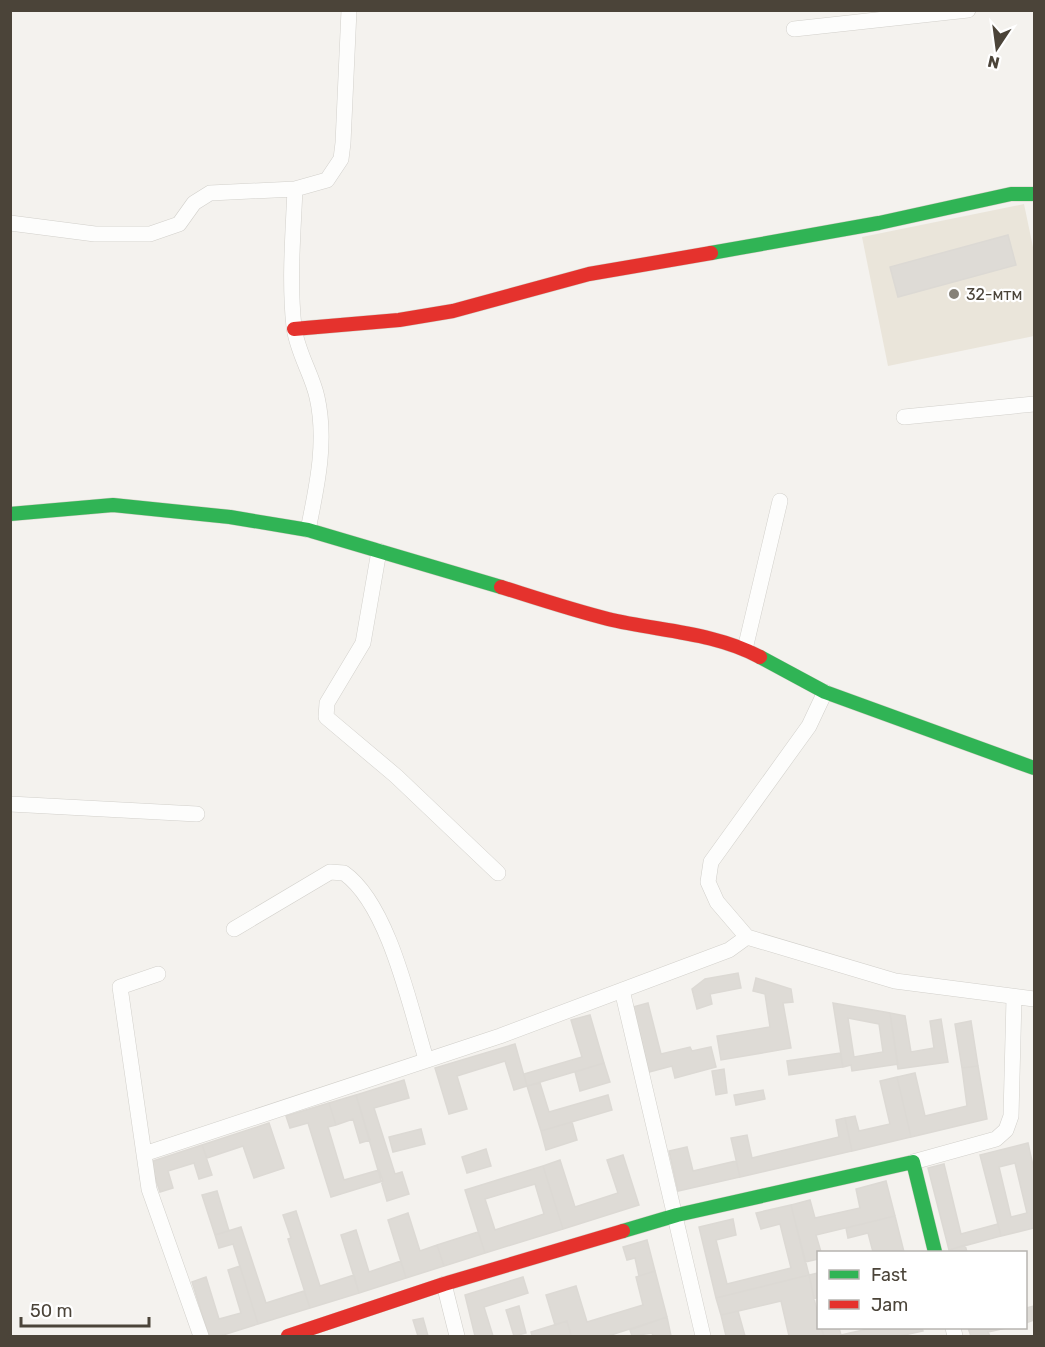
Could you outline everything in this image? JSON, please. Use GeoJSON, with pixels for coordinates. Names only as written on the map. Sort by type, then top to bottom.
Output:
{"type":"FeatureCollection","features":[{"type":"Feature","properties":{"kind":"street"},"geometry":{"type":"LineString","coordinates":[[10,223],[95,234],[150,234],[168,230],[179,224],[194,203],[210,193],[296,189],[327,180],[341,159],[349,10]]}},
{"type":"Feature","properties":{"kind":"street"},"geometry":{"type":"LineString","coordinates":[[794,29],[968,10]]}},
{"type":"Feature","properties":{"kind":"street"},"geometry":{"type":"LineString","coordinates":[[296,189],[291,269],[294,328],[316,394],[322,422],[317,484],[308,530]]}},
{"type":"Feature","properties":{"kind":"street"},"geometry":{"type":"LineString","coordinates":[[294,328],[399,320],[453,311],[589,274],[879,223],[1011,194],[1035,194]]}},
{"type":"Feature","properties":{"kind":"street"},"geometry":{"type":"LineString","coordinates":[[904,417],[1035,404]]}},
{"type":"Feature","properties":{"kind":"street"},"geometry":{"type":"LineString","coordinates":[[744,649],[780,501]]}},
{"type":"Feature","properties":{"kind":"street"},"geometry":{"type":"LineString","coordinates":[[10,514],[113,505],[230,517],[308,530],[608,619],[712,639],[744,649],[825,692],[1035,768]]}},
{"type":"Feature","properties":{"kind":"street"},"geometry":{"type":"LineString","coordinates":[[379,551],[363,643],[327,703],[326,717],[396,776],[498,873]]}},
{"type":"Feature","properties":{"kind":"street"},"geometry":{"type":"LineString","coordinates":[[825,692],[809,726],[711,862],[708,882],[717,902],[747,937],[895,981],[1035,999]]}},
{"type":"Feature","properties":{"kind":"street"},"geometry":{"type":"LineString","coordinates":[[10,804],[197,814]]}},
{"type":"Feature","properties":{"kind":"street"},"geometry":{"type":"LineString","coordinates":[[234,929],[330,872],[344,873],[374,907],[386,933],[426,1059]]}},
{"type":"Feature","properties":{"kind":"street"},"geometry":{"type":"LineString","coordinates":[[144,1154],[500,1036],[729,950],[747,937]]}},
{"type":"Feature","properties":{"kind":"street"},"geometry":{"type":"LineString","coordinates":[[158,974],[120,987],[149,1189],[201,1336]]}},
{"type":"Feature","properties":{"kind":"street"},"geometry":{"type":"LineString","coordinates":[[622,990],[677,1215],[703,1336]]}},
{"type":"Feature","properties":{"kind":"street"},"geometry":{"type":"LineString","coordinates":[[288,1336],[444,1284],[677,1215],[912,1162],[989,1142],[1006,1130],[1011,1116],[1014,998]]}},
{"type":"Feature","properties":{"kind":"street"},"geometry":{"type":"LineString","coordinates":[[912,1162],[934,1251]]}},
{"type":"Feature","properties":{"kind":"street"},"geometry":{"type":"LineString","coordinates":[[444,1284],[457,1336]]}},
{"type":"Feature","properties":{"kind":"shaded area","name":"32-мтм"},"geometry":{"type":"Polygon","coordinates":[[[1024,204],[1034,252],[1034,336],[888,366],[862,237],[1024,204]]]}},
{"type":"Feature","properties":{"kind":"building"},"geometry":{"type":"Polygon","coordinates":[[[1008,235],[1016,265],[898,297],[890,267],[1008,235]]]}},
{"type":"Feature","properties":{"kind":"building"},"geometry":{"type":"Polygon","coordinates":[[[738,973],[741,988],[710,994],[712,1004],[697,1009],[692,989],[705,979],[738,973]]]}},
{"type":"Feature","properties":{"kind":"building"},"geometry":{"type":"Polygon","coordinates":[[[756,978],[791,989],[793,1002],[783,1003],[791,1048],[721,1060],[717,1036],[770,1027],[765,994],[753,991],[756,978]]]}},
{"type":"Feature","properties":{"kind":"building"},"geometry":{"type":"Polygon","coordinates":[[[648,1003],[661,1054],[690,1047],[692,1051],[711,1047],[716,1067],[675,1078],[672,1066],[649,1072],[633,1007],[648,1003]]]}},
{"type":"Feature","properties":{"kind":"building"},"geometry":{"type":"Polygon","coordinates":[[[833,1003],[890,1013],[898,1064],[852,1071],[851,1065],[843,1067],[833,1003]],[[848,1018],[854,1057],[883,1052],[879,1024],[848,1018]]]}},
{"type":"Feature","properties":{"kind":"building"},"geometry":{"type":"Polygon","coordinates":[[[890,1013],[905,1016],[911,1052],[934,1048],[930,1021],[941,1019],[948,1062],[898,1069],[890,1013]]]}},
{"type":"Feature","properties":{"kind":"building"},"geometry":{"type":"Polygon","coordinates":[[[590,1015],[604,1063],[527,1086],[524,1074],[582,1057],[571,1020],[590,1015]]]}},
{"type":"Feature","properties":{"kind":"building"},"geometry":{"type":"Polygon","coordinates":[[[971,1021],[978,1066],[962,1068],[955,1024],[971,1021]]]}},
{"type":"Feature","properties":{"kind":"building"},"geometry":{"type":"Polygon","coordinates":[[[515,1044],[527,1086],[514,1090],[505,1061],[457,1076],[467,1109],[449,1114],[435,1068],[515,1044]]]}},
{"type":"Feature","properties":{"kind":"building"},"geometry":{"type":"Polygon","coordinates":[[[840,1053],[843,1067],[789,1075],[787,1061],[840,1053]]]}},
{"type":"Feature","properties":{"kind":"building"},"geometry":{"type":"Polygon","coordinates":[[[604,1063],[610,1082],[580,1091],[575,1072],[604,1063]]]}},
{"type":"Feature","properties":{"kind":"building"},"geometry":{"type":"Polygon","coordinates":[[[978,1066],[987,1119],[911,1137],[897,1077],[915,1073],[925,1116],[967,1106],[962,1068],[978,1066]]]}},
{"type":"Feature","properties":{"kind":"building"},"geometry":{"type":"Polygon","coordinates":[[[724,1069],[727,1093],[716,1095],[712,1071],[724,1069]]]}},
{"type":"Feature","properties":{"kind":"building"},"geometry":{"type":"Polygon","coordinates":[[[897,1077],[911,1137],[852,1151],[845,1118],[855,1116],[859,1131],[890,1124],[880,1081],[897,1077]]]}},
{"type":"Feature","properties":{"kind":"building"},"geometry":{"type":"Polygon","coordinates":[[[404,1080],[409,1098],[374,1108],[395,1174],[402,1172],[409,1194],[387,1201],[356,1095],[404,1080]]]}},
{"type":"Feature","properties":{"kind":"building"},"geometry":{"type":"Polygon","coordinates":[[[540,1083],[549,1112],[608,1095],[612,1110],[541,1131],[527,1086],[540,1083]]]}},
{"type":"Feature","properties":{"kind":"building"},"geometry":{"type":"Polygon","coordinates":[[[763,1090],[765,1099],[736,1105],[734,1095],[763,1090]]]}},
{"type":"Feature","properties":{"kind":"building"},"geometry":{"type":"Polygon","coordinates":[[[356,1095],[370,1140],[360,1143],[353,1119],[336,1125],[329,1103],[356,1095]]]}},
{"type":"Feature","properties":{"kind":"building"},"geometry":{"type":"Polygon","coordinates":[[[329,1103],[336,1125],[328,1127],[344,1180],[379,1170],[383,1181],[331,1197],[308,1123],[290,1128],[286,1116],[329,1103]]]}},
{"type":"Feature","properties":{"kind":"building"},"geometry":{"type":"Polygon","coordinates":[[[845,1118],[852,1151],[740,1177],[731,1138],[747,1135],[752,1158],[839,1137],[836,1120],[845,1118]]]}},
{"type":"Feature","properties":{"kind":"building"},"geometry":{"type":"Polygon","coordinates":[[[572,1122],[577,1140],[546,1150],[541,1131],[572,1122]]]}},
{"type":"Feature","properties":{"kind":"building"},"geometry":{"type":"Polygon","coordinates":[[[269,1123],[284,1168],[254,1178],[243,1146],[207,1158],[202,1145],[269,1123]]]}},
{"type":"Feature","properties":{"kind":"building"},"geometry":{"type":"Polygon","coordinates":[[[421,1129],[425,1144],[393,1152],[389,1137],[421,1129]]]}},
{"type":"Feature","properties":{"kind":"building"},"geometry":{"type":"Polygon","coordinates":[[[1028,1143],[1034,1170],[1034,1228],[1001,1236],[980,1155],[1028,1143]],[[1015,1163],[999,1167],[1011,1217],[1027,1213],[1015,1163]]]}},
{"type":"Feature","properties":{"kind":"building"},"geometry":{"type":"Polygon","coordinates":[[[202,1145],[212,1175],[199,1179],[194,1163],[168,1171],[173,1188],[160,1192],[150,1162],[202,1145]]]}},
{"type":"Feature","properties":{"kind":"building"},"geometry":{"type":"Polygon","coordinates":[[[687,1147],[693,1171],[736,1161],[740,1177],[678,1191],[669,1151],[687,1147]]]}},
{"type":"Feature","properties":{"kind":"building"},"geometry":{"type":"Polygon","coordinates":[[[486,1149],[491,1166],[467,1173],[462,1157],[486,1149]]]}},
{"type":"Feature","properties":{"kind":"building"},"geometry":{"type":"Polygon","coordinates":[[[623,1155],[639,1205],[563,1229],[543,1166],[560,1160],[575,1207],[618,1193],[607,1160],[623,1155]]]}},
{"type":"Feature","properties":{"kind":"building"},"geometry":{"type":"Polygon","coordinates":[[[944,1164],[961,1234],[998,1224],[1001,1236],[949,1250],[928,1168],[944,1164]]]}},
{"type":"Feature","properties":{"kind":"building"},"geometry":{"type":"Polygon","coordinates":[[[543,1166],[563,1229],[485,1253],[465,1190],[543,1166]],[[535,1184],[485,1199],[495,1230],[544,1214],[535,1184]]]}},
{"type":"Feature","properties":{"kind":"building"},"geometry":{"type":"Polygon","coordinates":[[[886,1181],[895,1216],[816,1235],[821,1251],[817,1251],[817,1259],[805,1262],[791,1205],[810,1200],[815,1218],[860,1208],[856,1189],[886,1181]]]}},
{"type":"Feature","properties":{"kind":"building"},"geometry":{"type":"Polygon","coordinates":[[[217,1191],[229,1231],[215,1235],[202,1195],[217,1191]]]}},
{"type":"Feature","properties":{"kind":"building"},"geometry":{"type":"Polygon","coordinates":[[[791,1205],[809,1275],[716,1298],[699,1227],[733,1219],[736,1235],[716,1240],[727,1284],[791,1268],[780,1224],[761,1229],[756,1213],[791,1205]]]}},
{"type":"Feature","properties":{"kind":"building"},"geometry":{"type":"Polygon","coordinates":[[[296,1211],[320,1286],[354,1275],[359,1293],[310,1308],[288,1239],[291,1238],[283,1215],[296,1211]]]}},
{"type":"Feature","properties":{"kind":"building"},"geometry":{"type":"Polygon","coordinates":[[[408,1213],[420,1251],[437,1245],[444,1266],[406,1278],[388,1220],[408,1213]]]}},
{"type":"Feature","properties":{"kind":"building"},"geometry":{"type":"Polygon","coordinates":[[[895,1216],[904,1251],[873,1251],[868,1233],[848,1238],[846,1228],[895,1216]]]}},
{"type":"Feature","properties":{"kind":"building"},"geometry":{"type":"Polygon","coordinates":[[[241,1227],[266,1303],[304,1291],[310,1308],[258,1324],[233,1244],[219,1248],[215,1235],[241,1227]]]}},
{"type":"Feature","properties":{"kind":"building"},"geometry":{"type":"Polygon","coordinates":[[[356,1230],[369,1272],[401,1261],[406,1278],[359,1293],[341,1235],[356,1230]]]}},
{"type":"Feature","properties":{"kind":"building"},"geometry":{"type":"Polygon","coordinates":[[[478,1232],[485,1253],[444,1266],[437,1245],[478,1232]]]}},
{"type":"Feature","properties":{"kind":"building"},"geometry":{"type":"Polygon","coordinates":[[[647,1240],[655,1271],[639,1276],[635,1258],[627,1260],[623,1247],[647,1240]]]}},
{"type":"Feature","properties":{"kind":"building"},"geometry":{"type":"Polygon","coordinates":[[[965,1245],[967,1251],[949,1251],[965,1245]]]}},
{"type":"Feature","properties":{"kind":"building"},"geometry":{"type":"Polygon","coordinates":[[[240,1266],[258,1324],[220,1336],[209,1336],[192,1282],[206,1277],[219,1319],[241,1313],[228,1270],[240,1266]]]}},
{"type":"Feature","properties":{"kind":"building"},"geometry":{"type":"Polygon","coordinates":[[[655,1271],[667,1317],[608,1336],[571,1336],[567,1321],[555,1325],[546,1295],[576,1286],[587,1322],[643,1305],[636,1277],[655,1271]]]}},
{"type":"Feature","properties":{"kind":"building"},"geometry":{"type":"Polygon","coordinates":[[[817,1273],[817,1298],[814,1299],[809,1275],[817,1273]]]}},
{"type":"Feature","properties":{"kind":"building"},"geometry":{"type":"Polygon","coordinates":[[[809,1275],[817,1311],[817,1329],[821,1329],[824,1336],[789,1336],[781,1301],[721,1315],[716,1298],[809,1275]]]}},
{"type":"Feature","properties":{"kind":"building"},"geometry":{"type":"Polygon","coordinates":[[[523,1277],[528,1293],[484,1307],[493,1336],[475,1336],[465,1295],[523,1277]]]}},
{"type":"Feature","properties":{"kind":"building"},"geometry":{"type":"Polygon","coordinates":[[[519,1306],[526,1333],[514,1336],[506,1310],[519,1306]]]}},
{"type":"Feature","properties":{"kind":"building"},"geometry":{"type":"Polygon","coordinates":[[[1034,1306],[1034,1320],[1027,1323],[1027,1308],[1034,1306]]]}},
{"type":"Feature","properties":{"kind":"building"},"geometry":{"type":"Polygon","coordinates":[[[738,1311],[745,1336],[726,1336],[721,1315],[738,1311]]]}},
{"type":"Feature","properties":{"kind":"building"},"geometry":{"type":"Polygon","coordinates":[[[667,1317],[671,1336],[653,1336],[652,1333],[632,1336],[630,1330],[667,1317]]]}},
{"type":"Feature","properties":{"kind":"building"},"geometry":{"type":"Polygon","coordinates":[[[423,1318],[428,1336],[418,1336],[413,1320],[423,1318]]]}},
{"type":"Feature","properties":{"kind":"building"},"geometry":{"type":"Polygon","coordinates":[[[567,1321],[571,1335],[532,1336],[531,1332],[567,1321]]]}},
{"type":"Feature","properties":{"kind":"building"},"geometry":{"type":"Polygon","coordinates":[[[821,1329],[839,1329],[841,1335],[868,1329],[922,1329],[923,1331],[900,1336],[824,1336],[821,1329]]]}},
{"type":"Feature","properties":{"kind":"building"},"geometry":{"type":"Polygon","coordinates":[[[968,1329],[1002,1329],[988,1332],[990,1336],[971,1336],[968,1329]]]}},
{"type":"Feature","properties":{"kind":"traffic: fast"},"geometry":{"type":"LineString","coordinates":[[711,253],[879,223],[1011,194],[1034,194]]}},
{"type":"Feature","properties":{"kind":"traffic: fast"},"geometry":{"type":"LineString","coordinates":[[10,514],[113,505],[230,517],[308,530],[501,587]]}},
{"type":"Feature","properties":{"kind":"traffic: fast"},"geometry":{"type":"LineString","coordinates":[[760,657],[825,692],[1034,768]]}},
{"type":"Feature","properties":{"kind":"traffic: fast"},"geometry":{"type":"LineString","coordinates":[[623,1231],[677,1215],[913,1162],[935,1251]]}},
{"type":"Feature","properties":{"kind":"traffic: jam"},"geometry":{"type":"LineString","coordinates":[[294,329],[399,320],[453,311],[589,274],[711,253]]}},
{"type":"Feature","properties":{"kind":"traffic: jam"},"geometry":{"type":"LineString","coordinates":[[501,587],[608,619],[724,642],[760,657]]}},
{"type":"Feature","properties":{"kind":"traffic: jam"},"geometry":{"type":"LineString","coordinates":[[288,1336],[444,1284],[623,1231]]}},
{"type":"Feature","properties":{"kind":"place","name":"32-мтм"},"geometry":{"type":"Point","coordinates":[954,294]}}]}
